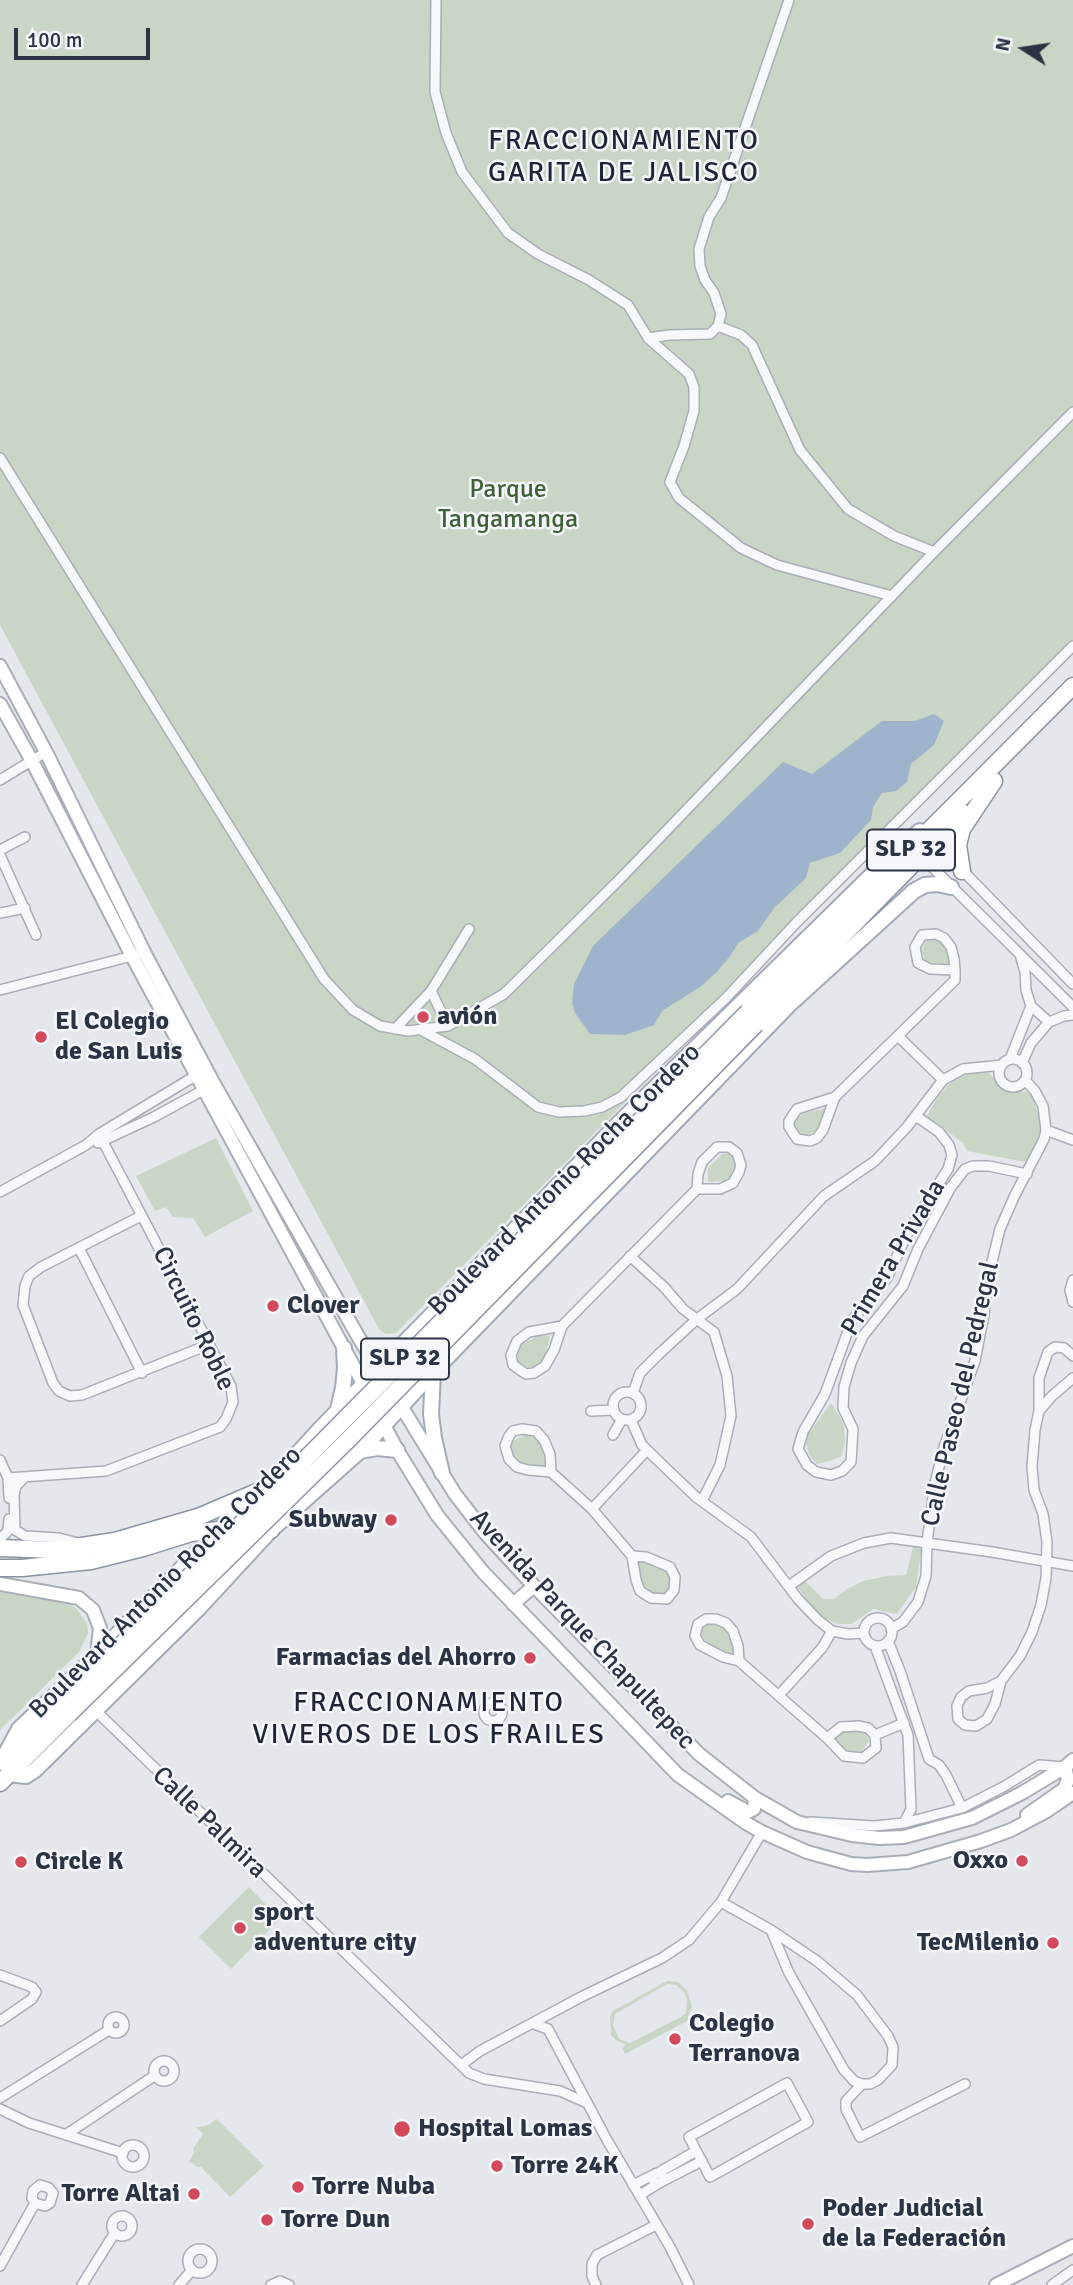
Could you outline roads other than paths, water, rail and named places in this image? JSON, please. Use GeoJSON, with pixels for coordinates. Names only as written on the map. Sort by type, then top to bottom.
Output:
{"type":"FeatureCollection","features":[{"type":"Feature","properties":{"kind":"highway","name":"SLP 32"},"geometry":{"type":"LineString","coordinates":[[3,1770],[752,1018],[1073,686]]}},
{"type":"Feature","properties":{"kind":"highway","name":"SLP 32"},"geometry":{"type":"LineString","coordinates":[[752,1018],[823,956],[1073,700]]}},
{"type":"Feature","properties":{"kind":"highway"},"geometry":{"type":"LineString","coordinates":[[962,871],[958,845],[962,829],[994,781]]}},
{"type":"Feature","properties":{"kind":"highway"},"geometry":{"type":"LineString","coordinates":[[791,1003],[823,956]]}},
{"type":"Feature","properties":{"kind":"highway"},"geometry":{"type":"LineString","coordinates":[[0,1548],[55,1550],[139,1535],[198,1517],[265,1488]]}},
{"type":"Feature","properties":{"kind":"highway"},"geometry":{"type":"LineString","coordinates":[[0,1568],[91,1561],[191,1532],[271,1530]]}},
{"type":"Feature","properties":{"kind":"highway","name":"SLP 32"},"geometry":{"type":"LineString","coordinates":[[3,1770],[54,1728],[65,1710]]}},
{"type":"Feature","properties":{"kind":"highway"},"geometry":{"type":"LineString","coordinates":[[50,1753],[54,1728]]}},
{"type":"Feature","properties":{"kind":"main road","name":"Avenida Parque Chapultepec"},"geometry":{"type":"LineString","coordinates":[[0,666],[46,752],[138,955]]}},
{"type":"Feature","properties":{"kind":"main road","name":"Avenida Parque Chapultepec"},"geometry":{"type":"LineString","coordinates":[[0,704],[209,1087],[397,1450],[437,1516],[513,1604],[678,1775],[762,1832],[807,1852],[851,1864],[867,1865],[908,1861],[981,1841],[1045,1812],[1073,1793]]}},
{"type":"Feature","properties":{"kind":"main road","name":"Boulevard Antonio Rocha Cordero"},"geometry":{"type":"LineString","coordinates":[[951,887],[925,885],[914,891],[791,1003],[433,1372],[360,1451],[271,1530],[199,1608],[50,1753],[36,1770],[26,1776],[3,1770],[19,1729],[97,1655],[219,1530],[265,1488],[318,1430],[629,1113],[895,851],[967,793]]}},
{"type":"Feature","properties":{"kind":"main road","name":"Avenida Parque Chapultepec"},"geometry":{"type":"LineString","coordinates":[[209,1087],[401,1407],[442,1473],[486,1534],[699,1754],[755,1798],[797,1822],[852,1835],[879,1838],[904,1837],[971,1818],[1022,1793],[1069,1764]]}},
{"type":"Feature","properties":{"kind":"main road"},"geometry":{"type":"LineString","coordinates":[[409,1338],[406,1354],[411,1363],[415,1367],[433,1372],[431,1414],[442,1473]]}},
{"type":"Feature","properties":{"kind":"main road"},"geometry":{"type":"LineString","coordinates":[[337,1411],[343,1388],[344,1348]]}},
{"type":"Feature","properties":{"kind":"main road"},"geometry":{"type":"LineString","coordinates":[[318,1430],[346,1411],[352,1410],[364,1417],[364,1434],[348,1461]]}},
{"type":"Feature","properties":{"kind":"main road"},"geometry":{"type":"LineString","coordinates":[[360,1451],[377,1448],[397,1450]]}},
{"type":"Feature","properties":{"kind":"main road"},"geometry":{"type":"LineString","coordinates":[[0,1584],[79,1598],[93,1610],[100,1628],[97,1655]]}},
{"type":"Feature","properties":{"kind":"main road"},"geometry":{"type":"LineString","coordinates":[[513,1604],[534,1586]]}},
{"type":"Feature","properties":{"kind":"main road"},"geometry":{"type":"LineString","coordinates":[[1011,1829],[1032,1810],[1063,1789],[1068,1780],[1069,1764]]}},
{"type":"Feature","properties":{"kind":"main road"},"geometry":{"type":"LineString","coordinates":[[678,1775],[698,1781],[745,1812],[754,1809],[755,1798]]}},
{"type":"Feature","properties":{"kind":"main road"},"geometry":{"type":"LineString","coordinates":[[996,2285],[1073,2246]]}},
{"type":"Feature","properties":{"kind":"street"},"geometry":{"type":"LineString","coordinates":[[436,0],[435,92],[446,133],[462,172],[508,233],[538,254],[589,280],[628,305],[648,338],[689,374],[694,387],[694,411],[670,482],[679,498],[741,548],[777,565],[891,596]]}},
{"type":"Feature","properties":{"kind":"street"},"geometry":{"type":"LineString","coordinates":[[648,338],[710,334],[719,326],[721,314],[700,266],[699,249],[709,217],[721,198],[789,0]]}},
{"type":"Feature","properties":{"kind":"street"},"geometry":{"type":"LineString","coordinates":[[719,326],[741,335],[752,345],[800,450],[848,509],[894,536],[934,552]]}},
{"type":"Feature","properties":{"kind":"street"},"geometry":{"type":"LineString","coordinates":[[0,457],[324,979],[353,1010],[380,1026],[408,1031],[448,1026],[504,994],[621,878],[891,596],[1073,412]]}},
{"type":"Feature","properties":{"kind":"street"},"geometry":{"type":"LineString","coordinates":[[420,1030],[475,1059],[538,1107],[559,1112],[584,1111],[602,1107],[621,1097],[726,998],[797,922],[1073,646]]}},
{"type":"Feature","properties":{"kind":"street"},"geometry":{"type":"LineString","coordinates":[[0,780],[46,752]]}},
{"type":"Feature","properties":{"kind":"street"},"geometry":{"type":"LineString","coordinates":[[25,837],[0,852],[36,935]]}},
{"type":"Feature","properties":{"kind":"street"},"geometry":{"type":"LineString","coordinates":[[935,842],[1073,984]]}},
{"type":"Feature","properties":{"kind":"street"},"geometry":{"type":"LineString","coordinates":[[921,856],[1073,1007]]}},
{"type":"Feature","properties":{"kind":"street"},"geometry":{"type":"LineString","coordinates":[[982,916],[994,904]]}},
{"type":"Feature","properties":{"kind":"street"},"geometry":{"type":"LineString","coordinates":[[0,913],[25,908]]}},
{"type":"Feature","properties":{"kind":"street"},"geometry":{"type":"LineString","coordinates":[[395,1029],[431,990],[469,929]]}},
{"type":"Feature","properties":{"kind":"street"},"geometry":{"type":"LineString","coordinates":[[835,1097],[823,1130],[817,1138],[810,1141],[797,1139],[789,1127],[789,1121],[797,1109],[835,1097],[955,980],[955,970],[951,947],[944,938],[932,933],[922,935],[915,947],[918,963],[930,969],[955,970]]}},
{"type":"Feature","properties":{"kind":"street"},"geometry":{"type":"LineString","coordinates":[[0,990],[138,955]]}},
{"type":"Feature","properties":{"kind":"street"},"geometry":{"type":"LineString","coordinates":[[633,1393],[640,1373],[697,1318],[737,1289],[824,1196],[875,1161],[916,1116],[943,1080],[963,1069],[1002,1065],[1010,1059],[1031,1006],[1020,957]]}},
{"type":"Feature","properties":{"kind":"street"},"geometry":{"type":"LineString","coordinates":[[431,990],[448,1026]]}},
{"type":"Feature","properties":{"kind":"street"},"geometry":{"type":"LineString","coordinates":[[1031,1006],[1049,1022]]}},
{"type":"Feature","properties":{"kind":"street"},"geometry":{"type":"LineString","coordinates":[[1022,1063],[1031,1043],[1049,1022],[1073,1015]]}},
{"type":"Feature","properties":{"kind":"street"},"geometry":{"type":"LineString","coordinates":[[1019,1036],[1031,1043]]}},
{"type":"Feature","properties":{"kind":"street"},"geometry":{"type":"LineString","coordinates":[[899,1037],[943,1080]]}},
{"type":"Feature","properties":{"kind":"street"},"geometry":{"type":"LineString","coordinates":[[1002,1065],[1000,1079],[1006,1085],[1019,1086],[1025,1080],[1027,1071],[1022,1063],[1010,1059]]}},
{"type":"Feature","properties":{"kind":"street"},"geometry":{"type":"LineString","coordinates":[[101,1138],[201,1072]]}},
{"type":"Feature","properties":{"kind":"street"},"geometry":{"type":"LineString","coordinates":[[1025,1080],[1035,1091],[1042,1106],[1046,1130],[1073,1140]]}},
{"type":"Feature","properties":{"kind":"street"},"geometry":{"type":"LineString","coordinates":[[0,1192],[86,1145],[209,1087]]}},
{"type":"Feature","properties":{"kind":"street","name":"Primera Privada"},"geometry":{"type":"LineString","coordinates":[[916,1116],[939,1132],[949,1145],[952,1155],[948,1169],[909,1230],[887,1278],[852,1320],[825,1394],[803,1432],[798,1449],[801,1457],[816,1472],[831,1475],[842,1471],[851,1462],[853,1429],[843,1408],[844,1387],[851,1363],[863,1336],[903,1286],[918,1249],[951,1187],[965,1169],[973,1166],[989,1166],[1027,1174]]}},
{"type":"Feature","properties":{"kind":"street","name":"Calle Paseo del Pedregal"},"geometry":{"type":"LineString","coordinates":[[891,1629],[903,1622],[918,1602],[926,1576],[927,1542],[935,1483],[944,1447],[975,1361],[989,1274],[1000,1228],[1042,1146],[1046,1130]]}},
{"type":"Feature","properties":{"kind":"street","name":"Circuito Roble"},"geometry":{"type":"LineString","coordinates":[[8,1478],[106,1471],[220,1427],[233,1402],[231,1386],[101,1138]]}},
{"type":"Feature","properties":{"kind":"street"},"geometry":{"type":"LineString","coordinates":[[562,1326],[529,1332],[517,1341],[511,1355],[513,1365],[526,1374],[534,1373],[545,1366],[562,1326],[697,1189],[698,1174],[708,1155],[717,1147],[729,1147],[737,1153],[741,1165],[733,1183],[720,1189],[697,1189]]}},
{"type":"Feature","properties":{"kind":"street"},"geometry":{"type":"LineString","coordinates":[[141,1216],[41,1267],[29,1276],[23,1305],[53,1384],[59,1391],[70,1396],[82,1395],[208,1345]]}},
{"type":"Feature","properties":{"kind":"street"},"geometry":{"type":"LineString","coordinates":[[79,1248],[142,1373]]}},
{"type":"Feature","properties":{"kind":"street"},"geometry":{"type":"LineString","coordinates":[[630,1256],[664,1287],[683,1309],[714,1332],[727,1376],[731,1416],[720,1465],[702,1501]]}},
{"type":"Feature","properties":{"kind":"street"},"geometry":{"type":"LineString","coordinates":[[1073,1280],[1070,1290],[1073,1303]]}},
{"type":"Feature","properties":{"kind":"street"},"geometry":{"type":"LineString","coordinates":[[1001,1681],[987,1688],[969,1691],[961,1697],[957,1706],[958,1719],[965,1725],[976,1726],[987,1719],[995,1704],[1001,1681],[1020,1656],[1031,1632],[1046,1578],[1047,1562],[1045,1528],[1034,1490],[1032,1466],[1039,1411],[1039,1378],[1048,1352],[1055,1347],[1064,1348],[1073,1356]]}},
{"type":"Feature","properties":{"kind":"street"},"geometry":{"type":"LineString","coordinates":[[1039,1411],[1073,1378]]}},
{"type":"Feature","properties":{"kind":"street"},"geometry":{"type":"LineString","coordinates":[[613,1435],[626,1420],[638,1415],[641,1407],[639,1399],[633,1393],[620,1394],[614,1401],[614,1410]]}},
{"type":"Feature","properties":{"kind":"street"},"geometry":{"type":"LineString","coordinates":[[591,1411],[614,1410],[626,1420],[647,1450],[702,1501],[751,1537],[818,1620],[832,1631],[864,1633]]}},
{"type":"Feature","properties":{"kind":"street"},"geometry":{"type":"LineString","coordinates":[[551,1472],[550,1454],[544,1440],[536,1431],[513,1430],[506,1446],[509,1459],[517,1467],[551,1472],[592,1509],[632,1556],[640,1591],[651,1598],[667,1599],[674,1590],[676,1577],[670,1567],[646,1557],[632,1556]]}},
{"type":"Feature","properties":{"kind":"street"},"geometry":{"type":"LineString","coordinates":[[592,1509],[647,1450]]}},
{"type":"Feature","properties":{"kind":"street"},"geometry":{"type":"LineString","coordinates":[[0,1460],[8,1478],[11,1527]]}},
{"type":"Feature","properties":{"kind":"street"},"geometry":{"type":"LineString","coordinates":[[0,1539],[11,1527],[16,1486],[25,1477]]}},
{"type":"Feature","properties":{"kind":"street"},"geometry":{"type":"LineString","coordinates":[[11,1527],[25,1536],[59,1538],[89,1546]]}},
{"type":"Feature","properties":{"kind":"street"},"geometry":{"type":"LineString","coordinates":[[789,1586],[831,1556],[863,1542],[891,1538],[1073,1566]]}},
{"type":"Feature","properties":{"kind":"street"},"geometry":{"type":"LineString","coordinates":[[888,1642],[880,1646],[867,1642],[864,1633],[867,1622],[878,1618],[884,1620],[891,1629],[888,1642],[929,1759],[939,1765],[946,1775],[962,1808]]}},
{"type":"Feature","properties":{"kind":"street"},"geometry":{"type":"LineString","coordinates":[[739,1661],[738,1646],[726,1623],[706,1619],[698,1624],[695,1636],[700,1646],[739,1661],[844,1756],[863,1758],[876,1748],[875,1735],[868,1728],[841,1727],[827,1738]]}},
{"type":"Feature","properties":{"kind":"street"},"geometry":{"type":"LineString","coordinates":[[779,1695],[822,1648],[832,1631]]}},
{"type":"Feature","properties":{"kind":"street"},"geometry":{"type":"LineString","coordinates":[[874,1646],[908,1735],[911,1809],[904,1823]]}},
{"type":"Feature","properties":{"kind":"street"},"geometry":{"type":"LineString","coordinates":[[886,1675],[900,1671]]}},
{"type":"Feature","properties":{"kind":"street","name":"Calle Palmira"},"geometry":{"type":"LineString","coordinates":[[94,1710],[469,2073],[490,2080],[560,2091],[587,2103]]}},
{"type":"Feature","properties":{"kind":"street"},"geometry":{"type":"LineString","coordinates":[[875,1735],[904,1723]]}},
{"type":"Feature","properties":{"kind":"street"},"geometry":{"type":"LineString","coordinates":[[908,1735],[919,1731]]}},
{"type":"Feature","properties":{"kind":"street"},"geometry":{"type":"LineString","coordinates":[[797,1822],[874,1826],[904,1823],[962,1808],[1039,1765],[1069,1764]]}},
{"type":"Feature","properties":{"kind":"street"},"geometry":{"type":"LineString","coordinates":[[461,2065],[553,2013],[662,1958],[689,1940],[721,1902],[762,1832]]}},
{"type":"Feature","properties":{"kind":"street"},"geometry":{"type":"LineString","coordinates":[[721,1902],[771,1930],[858,1995],[893,2047],[892,2065],[878,2080],[862,2084],[854,2081],[844,2070],[789,1973],[771,1930]]}},
{"type":"Feature","properties":{"kind":"street"},"geometry":{"type":"LineString","coordinates":[[0,1975],[32,1987],[36,1992],[32,1999],[0,2021]]}},
{"type":"Feature","properties":{"kind":"street"},"geometry":{"type":"LineString","coordinates":[[548,2029],[553,2013]]}},
{"type":"Feature","properties":{"kind":"street"},"geometry":{"type":"LineString","coordinates":[[534,2024],[548,2029],[690,2285]]}},
{"type":"Feature","properties":{"kind":"street"},"geometry":{"type":"LineString","coordinates":[[0,2098],[108,2030]]}},
{"type":"Feature","properties":{"kind":"street"},"geometry":{"type":"LineString","coordinates":[[480,2052],[475,2064],[477,2071],[490,2080]]}},
{"type":"Feature","properties":{"kind":"street"},"geometry":{"type":"LineString","coordinates":[[67,2134],[154,2076]]}},
{"type":"Feature","properties":{"kind":"street"},"geometry":{"type":"LineString","coordinates":[[560,2091],[575,2080]]}},
{"type":"Feature","properties":{"kind":"street"},"geometry":{"type":"LineString","coordinates":[[787,2083],[808,2122],[710,2177],[702,2161],[688,2137],[787,2083]]}},
{"type":"Feature","properties":{"kind":"street"},"geometry":{"type":"LineString","coordinates":[[862,2084],[846,2101],[846,2109],[860,2137],[965,2084]]}},
{"type":"Feature","properties":{"kind":"street"},"geometry":{"type":"LineString","coordinates":[[0,2109],[29,2123],[123,2153]]}},
{"type":"Feature","properties":{"kind":"street"},"geometry":{"type":"LineString","coordinates":[[640,2195],[658,2178],[696,2151]]}},
{"type":"Feature","properties":{"kind":"street"},"geometry":{"type":"LineString","coordinates":[[633,2185],[702,2161]]}},
{"type":"Feature","properties":{"kind":"street"},"geometry":{"type":"LineString","coordinates":[[0,2266],[35,2203]]}},
{"type":"Feature","properties":{"kind":"street"},"geometry":{"type":"LineString","coordinates":[[596,2285],[592,2277],[592,2264],[597,2255],[656,2225]]}},
{"type":"Feature","properties":{"kind":"street"},"geometry":{"type":"LineString","coordinates":[[82,2285],[114,2234]]}},
{"type":"Feature","properties":{"kind":"street"},"geometry":{"type":"LineString","coordinates":[[179,2285],[192,2270]]}},
{"type":"Feature","properties":{"kind":"street"},"geometry":{"type":"LineString","coordinates":[[1052,2285],[1073,2270]]}},
{"type":"Feature","properties":{"kind":"street"},"geometry":{"type":"LineString","coordinates":[[271,2285],[279,2281],[289,2285]]}},
{"type":"Feature","properties":{"kind":"water"},"geometry":{"type":"Polygon","coordinates":[[[934,714],[944,721],[934,745],[911,764],[907,782],[896,791],[882,793],[873,807],[871,820],[840,853],[810,863],[806,878],[774,908],[758,931],[738,943],[717,972],[700,987],[662,1011],[654,1025],[625,1035],[590,1034],[575,1013],[572,1003],[574,984],[593,946],[783,762],[812,774],[882,721],[915,721],[934,714]]]}},
{"type":"Feature","properties":{"kind":"place","name":"avión"},"geometry":{"type":"Point","coordinates":[423,1017]}},
{"type":"Feature","properties":{"kind":"place","name":"El Colegio de San Luis"},"geometry":{"type":"Point","coordinates":[41,1037]}},
{"type":"Feature","properties":{"kind":"place","name":"Clover"},"geometry":{"type":"Point","coordinates":[273,1306]}},
{"type":"Feature","properties":{"kind":"place","name":"Subway"},"geometry":{"type":"Point","coordinates":[391,1520]}},
{"type":"Feature","properties":{"kind":"place","name":"Farmacias del Ahorro"},"geometry":{"type":"Point","coordinates":[530,1658]}},
{"type":"Feature","properties":{"kind":"place","name":"Oxxo"},"geometry":{"type":"Point","coordinates":[1022,1861]}},
{"type":"Feature","properties":{"kind":"place","name":"Circle K"},"geometry":{"type":"Point","coordinates":[21,1862]}},
{"type":"Feature","properties":{"kind":"place","name":"sport adventure city"},"geometry":{"type":"Point","coordinates":[240,1928]}},
{"type":"Feature","properties":{"kind":"place","name":"TecMilenio"},"geometry":{"type":"Point","coordinates":[1053,1943]}},
{"type":"Feature","properties":{"kind":"place","name":"Colegio Terranova"},"geometry":{"type":"Point","coordinates":[675,2039]}},
{"type":"Feature","properties":{"kind":"place","name":"Hospital Lomas"},"geometry":{"type":"Point","coordinates":[402,2129]}},
{"type":"Feature","properties":{"kind":"place","name":"Torre 24K"},"geometry":{"type":"Point","coordinates":[497,2166]}},
{"type":"Feature","properties":{"kind":"place","name":"Torre Nuba"},"geometry":{"type":"Point","coordinates":[298,2187]}},
{"type":"Feature","properties":{"kind":"place","name":"Torre Altai"},"geometry":{"type":"Point","coordinates":[194,2194]}},
{"type":"Feature","properties":{"kind":"place","name":"Torre Dun"},"geometry":{"type":"Point","coordinates":[267,2220]}},
{"type":"Feature","properties":{"kind":"place","name":"Poder Judicial de la Federación"},"geometry":{"type":"Point","coordinates":[808,2224]}},
{"type":"Feature","properties":{"kind":"district","name":"FRACCIONAMIENTO GARITA DE JALISCO"},"geometry":{"type":"Point","coordinates":[624,158]}},
{"type":"Feature","properties":{"kind":"district","name":"FRACCIONAMIENTO VIVEROS DE LOS FRAILES"},"geometry":{"type":"Point","coordinates":[429,1720]}},
{"type":"Feature","properties":{"kind":"park label","name":"Parque Tangamanga"},"geometry":{"type":"Point","coordinates":[508,505]}}]}
